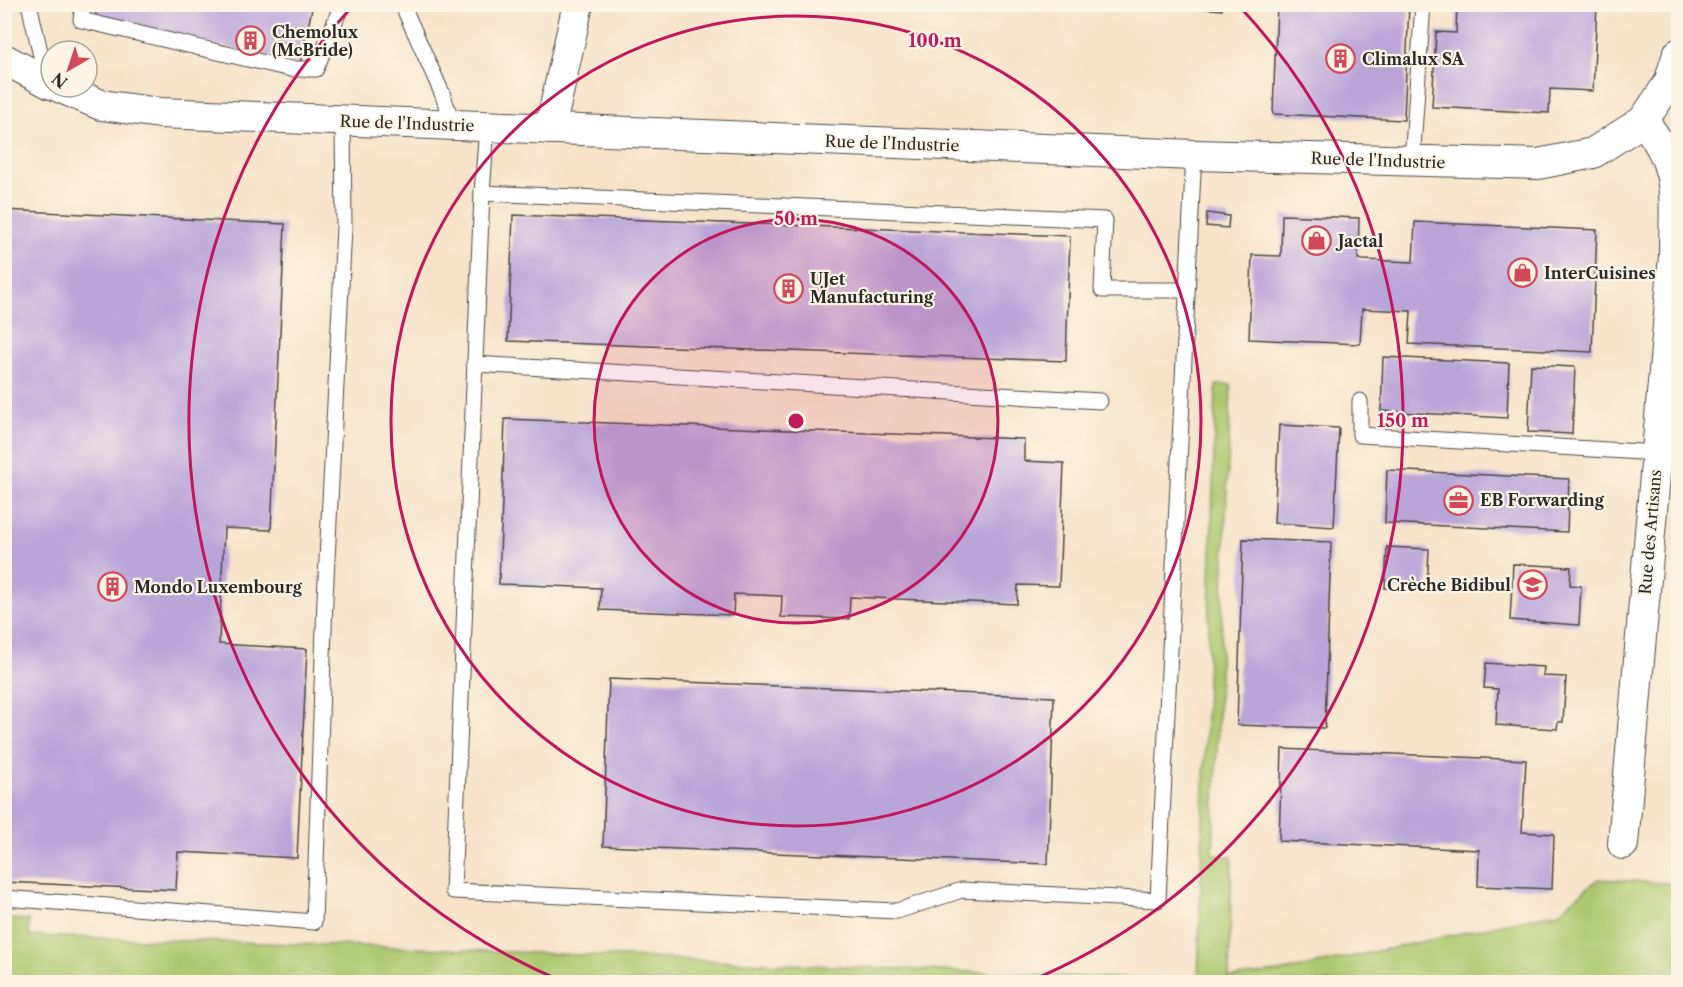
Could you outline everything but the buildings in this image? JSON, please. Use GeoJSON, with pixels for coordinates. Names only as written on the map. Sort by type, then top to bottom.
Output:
{"type":"FeatureCollection","features":[{"type":"Feature","properties":{"kind":"street"},"geometry":{"type":"LineString","coordinates":[[550,129],[578,4]]}},
{"type":"Feature","properties":{"kind":"street","name":"Rue de l'Industrie"},"geometry":{"type":"LineString","coordinates":[[87,99],[101,105],[160,113],[1194,155],[1538,165],[1593,153],[1643,122],[1669,83],[1678,54]]}},
{"type":"Feature","properties":{"kind":"street","name":"Rue de l'Industrie"},"geometry":{"type":"LineString","coordinates":[[4,59],[39,77]]}},
{"type":"Feature","properties":{"kind":"street","name":"Rue des Artisans"},"geometry":{"type":"LineString","coordinates":[[1623,844],[1674,256],[1674,176],[1659,140],[1643,122]]}},
{"type":"Feature","properties":{"kind":"lane"},"geometry":{"type":"LineString","coordinates":[[29,4],[39,39]]}},
{"type":"Feature","properties":{"kind":"lane"},"geometry":{"type":"LineString","coordinates":[[83,4],[81,20],[291,69],[316,69],[342,4]]}},
{"type":"Feature","properties":{"kind":"lane"},"geometry":{"type":"LineString","coordinates":[[402,4],[442,93],[453,125]]}},
{"type":"Feature","properties":{"kind":"lane"},"geometry":{"type":"LineString","coordinates":[[1413,161],[1423,4]]}},
{"type":"Feature","properties":{"kind":"lane"},"geometry":{"type":"LineString","coordinates":[[4,898],[314,922],[325,599],[344,228],[343,121]]}},
{"type":"Feature","properties":{"kind":"lane"},"geometry":{"type":"LineString","coordinates":[[487,126],[474,364],[453,891],[897,911],[962,890],[1158,900],[1194,155]]}},
{"type":"Feature","properties":{"kind":"lane"},"geometry":{"type":"LineString","coordinates":[[482,193],[1105,220],[1102,290],[1187,290]]}},
{"type":"Feature","properties":{"kind":"lane"},"geometry":{"type":"LineString","coordinates":[[474,364],[1100,401]]}},
{"type":"Feature","properties":{"kind":"lane"},"geometry":{"type":"LineString","coordinates":[[1360,401],[1360,435],[1657,453]]}},
{"type":"Feature","properties":{"kind":"green space"},"geometry":{"type":"Polygon","coordinates":[[[1216,385],[1231,385],[1213,854],[1232,857],[1229,978],[1285,971],[1559,912],[1598,879],[1678,884],[1678,982],[1198,982],[1216,385]]]}},
{"type":"Feature","properties":{"kind":"green space"},"geometry":{"type":"Polygon","coordinates":[[[5,919],[29,920],[29,936],[398,947],[1198,982],[5,982],[5,919]]]}},
{"type":"Feature","properties":{"kind":"place","name":"Chemolux (McBride)"},"geometry":{"type":"Point","coordinates":[251,41]}},
{"type":"Feature","properties":{"kind":"place","name":"Climalux SA"},"geometry":{"type":"Point","coordinates":[1341,59]}},
{"type":"Feature","properties":{"kind":"place","name":"Jactal"},"geometry":{"type":"Point","coordinates":[1317,241]}},
{"type":"Feature","properties":{"kind":"place","name":"InterCuisines"},"geometry":{"type":"Point","coordinates":[1523,273]}},
{"type":"Feature","properties":{"kind":"place","name":"UJet Manufacturing"},"geometry":{"type":"Point","coordinates":[789,288]}},
{"type":"Feature","properties":{"kind":"place","name":"EB Forwarding"},"geometry":{"type":"Point","coordinates":[1459,500]}},
{"type":"Feature","properties":{"kind":"place","name":"Crèche Bidibul"},"geometry":{"type":"Point","coordinates":[1532,585]}},
{"type":"Feature","properties":{"kind":"place","name":"Mondo Luxembourg"},"geometry":{"type":"Point","coordinates":[113,587]}}]}
